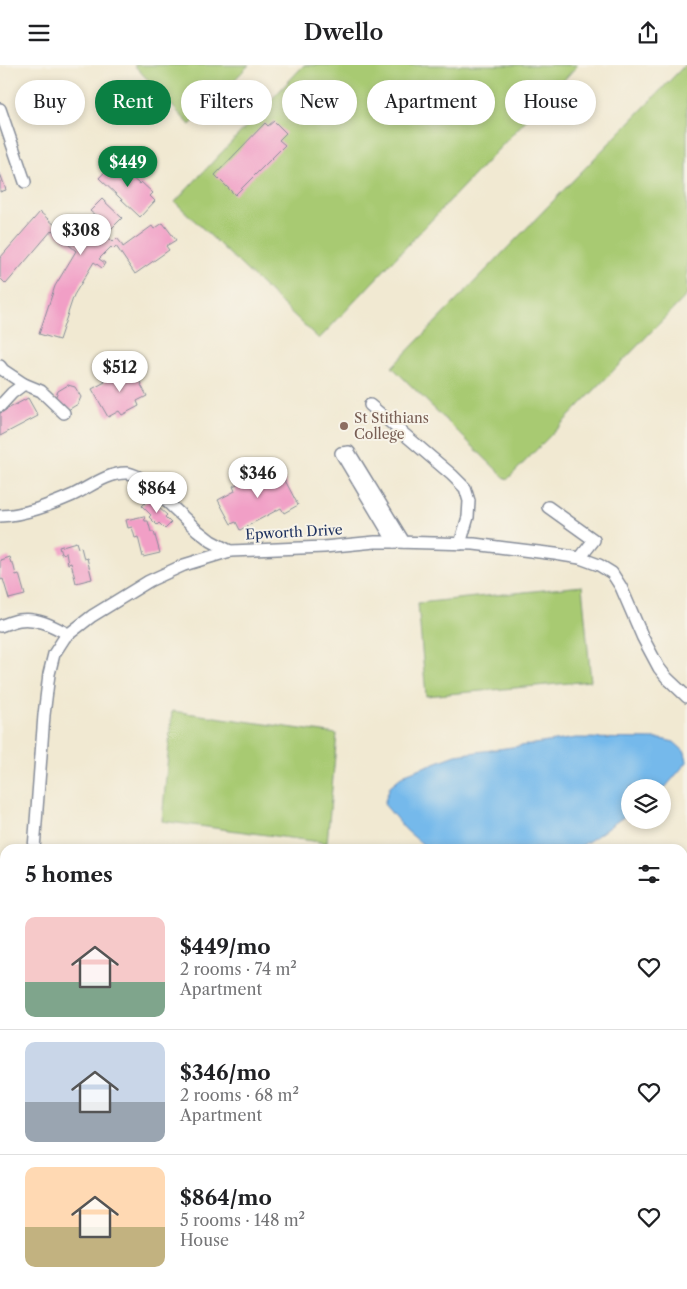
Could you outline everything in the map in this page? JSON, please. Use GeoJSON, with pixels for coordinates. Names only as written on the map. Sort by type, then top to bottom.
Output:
{"type":"FeatureCollection","features":[{"type":"Feature","properties":{"kind":"lane"},"geometry":{"type":"LineString","coordinates":[[0,109],[5,142],[24,182]]}},
{"type":"Feature","properties":{"kind":"lane"},"geometry":{"type":"LineString","coordinates":[[0,366],[3,370],[24,383],[41,391],[64,413]]}},
{"type":"Feature","properties":{"kind":"lane"},"geometry":{"type":"LineString","coordinates":[[0,405],[24,383]]}},
{"type":"Feature","properties":{"kind":"lane"},"geometry":{"type":"LineString","coordinates":[[370,405],[465,488],[469,501],[468,517],[460,544]]}},
{"type":"Feature","properties":{"kind":"lane"},"geometry":{"type":"LineString","coordinates":[[345,452],[399,542]]}},
{"type":"Feature","properties":{"kind":"lane"},"geometry":{"type":"LineString","coordinates":[[0,516],[28,512],[74,494],[114,475],[134,474],[144,480],[197,530],[211,541],[230,551]]}},
{"type":"Feature","properties":{"kind":"lane"},"geometry":{"type":"LineString","coordinates":[[548,507],[594,540],[580,558]]}},
{"type":"Feature","properties":{"kind":"lane","name":"Epworth Drive"},"geometry":{"type":"LineString","coordinates":[[34,844],[49,674],[54,654],[65,637],[92,616],[149,581],[184,565],[230,551],[399,542],[460,544],[555,553],[580,558],[599,565],[612,573],[621,587],[643,638],[659,668],[687,697]]}},
{"type":"Feature","properties":{"kind":"lane"},"geometry":{"type":"LineString","coordinates":[[0,626],[19,620],[32,620],[48,623],[68,634]]}},
{"type":"Feature","properties":{"kind":"green space"},"geometry":{"type":"Polygon","coordinates":[[[134,65],[249,65],[234,80],[181,80],[181,115],[171,105],[171,80],[148,80],[134,65]]]}},
{"type":"Feature","properties":{"kind":"green space"},"geometry":{"type":"Polygon","coordinates":[[[304,65],[578,65],[564,80],[505,80],[505,125],[521,125],[319,339],[175,202],[248,125],[272,125],[272,99],[282,88],[282,125],[357,125],[357,80],[290,80],[304,65]]]}},
{"type":"Feature","properties":{"kind":"green space"},"geometry":{"type":"Polygon","coordinates":[[[687,65],[687,295],[507,480],[392,367],[687,65]]]}},
{"type":"Feature","properties":{"kind":"green space"},"geometry":{"type":"Polygon","coordinates":[[[582,586],[591,681],[426,696],[418,603],[582,586]]]}},
{"type":"Feature","properties":{"kind":"green space"},"geometry":{"type":"Polygon","coordinates":[[[172,711],[337,734],[327,843],[162,821],[172,711]]]}},
{"type":"Feature","properties":{"kind":"water"},"geometry":{"type":"Polygon","coordinates":[[[576,738],[661,739],[674,742],[685,752],[687,762],[671,781],[671,779],[621,779],[621,819],[584,844],[422,844],[406,830],[384,804],[390,786],[405,774],[456,755],[576,738]]]}},
{"type":"Feature","properties":{"kind":"building"},"geometry":{"type":"Polygon","coordinates":[[[274,121],[286,133],[279,140],[285,145],[235,195],[215,175],[263,125],[272,125],[274,121]]]}},
{"type":"Feature","properties":{"kind":"building"},"geometry":{"type":"Polygon","coordinates":[[[115,161],[119,165],[122,162],[133,173],[130,176],[139,184],[141,182],[153,193],[150,196],[155,201],[140,217],[99,178],[115,161]]]}},
{"type":"Feature","properties":{"kind":"building"},"geometry":{"type":"Polygon","coordinates":[[[0,173],[6,190],[0,192],[0,173]]]}},
{"type":"Feature","properties":{"kind":"building"},"geometry":{"type":"Polygon","coordinates":[[[102,199],[122,218],[110,230],[105,226],[101,230],[113,242],[117,238],[123,247],[152,226],[154,229],[163,223],[176,240],[166,246],[169,250],[135,274],[116,246],[113,249],[111,247],[99,259],[105,263],[102,268],[94,262],[74,295],[59,340],[39,334],[55,286],[76,251],[52,230],[6,284],[0,278],[0,258],[40,212],[56,226],[66,214],[89,234],[102,221],[90,211],[102,199]]]}},
{"type":"Feature","properties":{"kind":"building"},"geometry":{"type":"Polygon","coordinates":[[[119,369],[121,374],[131,369],[137,380],[139,379],[142,384],[147,396],[137,401],[139,406],[122,415],[119,411],[108,417],[92,389],[105,382],[103,378],[119,369]]]}},
{"type":"Feature","properties":{"kind":"building"},"geometry":{"type":"Polygon","coordinates":[[[68,385],[75,387],[81,397],[78,404],[68,410],[55,398],[58,391],[68,385]]]}},
{"type":"Feature","properties":{"kind":"building"},"geometry":{"type":"Polygon","coordinates":[[[28,398],[38,416],[0,436],[0,413],[28,398]]]}},
{"type":"Feature","properties":{"kind":"building"},"geometry":{"type":"Polygon","coordinates":[[[279,469],[298,505],[284,513],[281,508],[240,530],[236,522],[231,524],[218,500],[235,491],[233,486],[259,473],[261,478],[279,469]]]}},
{"type":"Feature","properties":{"kind":"building"},"geometry":{"type":"Polygon","coordinates":[[[149,499],[167,515],[165,517],[171,523],[165,529],[159,523],[157,525],[149,517],[151,515],[142,506],[149,499]]]}},
{"type":"Feature","properties":{"kind":"building"},"geometry":{"type":"Polygon","coordinates":[[[144,516],[145,521],[148,521],[151,532],[154,532],[160,553],[143,557],[138,537],[135,538],[132,527],[128,528],[126,520],[144,516]]]}},
{"type":"Feature","properties":{"kind":"building"},"geometry":{"type":"Polygon","coordinates":[[[76,542],[78,548],[81,547],[84,559],[87,558],[92,579],[76,583],[71,563],[68,564],[66,553],[61,554],[59,547],[76,542]]]}},
{"type":"Feature","properties":{"kind":"building"},"geometry":{"type":"Polygon","coordinates":[[[9,557],[11,563],[13,563],[16,575],[19,574],[25,595],[9,599],[3,579],[1,580],[0,576],[0,560],[9,557]]]}},
{"type":"Feature","properties":{"kind":"place","name":"St Stithians College"},"geometry":{"type":"Point","coordinates":[344,426]}}]}
